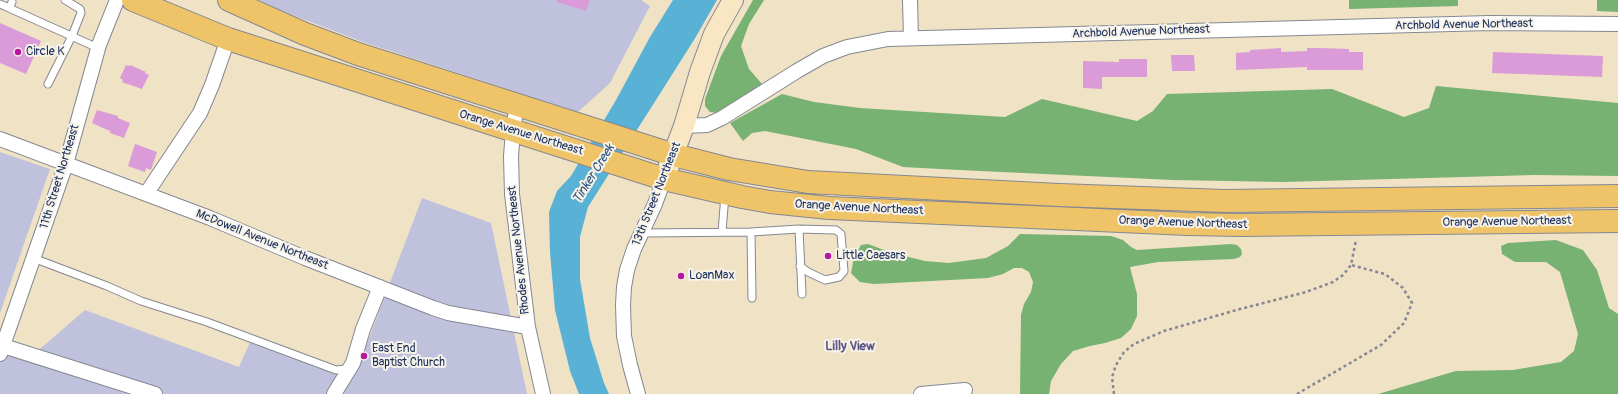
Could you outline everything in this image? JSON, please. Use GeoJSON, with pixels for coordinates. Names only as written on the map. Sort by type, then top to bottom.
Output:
{"type":"FeatureCollection","features":[{"type":"Feature","properties":{"kind":"highway","name":"Orange Avenue Northeast"},"geometry":{"type":"LineString","coordinates":[[133,0],[228,38],[513,131],[664,179],[742,197],[800,205],[1059,207],[1225,200],[1356,212],[1618,221]]}},
{"type":"Feature","properties":{"kind":"highway","name":"Orange Avenue Northeast"},"geometry":{"type":"LineString","coordinates":[[229,0],[305,34],[358,54],[674,155],[729,170],[808,182],[1059,207]]}},
{"type":"Feature","properties":{"kind":"highway","name":"Orange Avenue Northeast"},"geometry":{"type":"LineString","coordinates":[[1356,212],[1618,196]]}},
{"type":"Feature","properties":{"kind":"street","name":"11th Street Northeast"},"geometry":{"type":"LineString","coordinates":[[1,348],[66,164],[98,48],[116,0]]}},
{"type":"Feature","properties":{"kind":"street","name":"13th Street Northeast"},"geometry":{"type":"LineString","coordinates":[[638,394],[624,336],[623,305],[627,270],[674,155],[700,72],[714,34],[733,0]]}},
{"type":"Feature","properties":{"kind":"street"},"geometry":{"type":"LineString","coordinates":[[910,0],[912,38]]}},
{"type":"Feature","properties":{"kind":"street","name":"Archbold Avenue Northeast"},"geometry":{"type":"LineString","coordinates":[[684,126],[707,125],[722,118],[797,70],[823,56],[847,47],[888,39],[1490,23],[1618,24]]}},
{"type":"Feature","properties":{"kind":"street"},"geometry":{"type":"LineString","coordinates":[[146,194],[200,113],[212,85],[228,38]]}},
{"type":"Feature","properties":{"kind":"street","name":"Rhodes Avenue Northeast"},"geometry":{"type":"LineString","coordinates":[[517,104],[511,156],[512,194],[528,327],[543,394]]}},
{"type":"Feature","properties":{"kind":"street","name":"McDowell Avenue Northeast"},"geometry":{"type":"LineString","coordinates":[[0,139],[210,218],[448,313],[528,327]]}},
{"type":"Feature","properties":{"kind":"street"},"geometry":{"type":"LineString","coordinates":[[334,394],[353,363],[363,328],[380,287]]}},
{"type":"Feature","properties":{"kind":"street"},"geometry":{"type":"LineString","coordinates":[[1,348],[155,394]]}},
{"type":"Feature","properties":{"kind":"street"},"geometry":{"type":"LineString","coordinates":[[921,394],[965,390]]}},
{"type":"Feature","properties":{"kind":"lane"},"geometry":{"type":"LineString","coordinates":[[48,84],[72,36],[81,13],[80,9],[64,3]]}},
{"type":"Feature","properties":{"kind":"lane"},"geometry":{"type":"LineString","coordinates":[[0,4],[11,5],[53,24],[72,36],[98,48]]}},
{"type":"Feature","properties":{"kind":"lane"},"geometry":{"type":"LineString","coordinates":[[722,232],[725,193]]}},
{"type":"Feature","properties":{"kind":"lane"},"geometry":{"type":"LineString","coordinates":[[642,233],[751,232],[799,229],[836,230],[841,234],[844,271],[839,277],[826,280],[808,272],[800,266]]}},
{"type":"Feature","properties":{"kind":"lane"},"geometry":{"type":"LineString","coordinates":[[799,229],[802,294]]}},
{"type":"Feature","properties":{"kind":"lane"},"geometry":{"type":"LineString","coordinates":[[751,232],[752,298]]}},
{"type":"Feature","properties":{"kind":"lane"},"geometry":{"type":"LineString","coordinates":[[34,258],[107,286],[141,301],[208,322],[336,370],[345,369],[353,363]]}},
{"type":"Feature","properties":{"kind":"path"},"geometry":{"type":"LineString","coordinates":[[1114,394],[1112,377],[1116,365],[1124,352],[1134,344],[1164,332],[1240,309],[1306,292],[1333,282],[1343,275],[1351,265],[1356,241],[1356,212]]}},
{"type":"Feature","properties":{"kind":"path"},"geometry":{"type":"LineString","coordinates":[[1297,394],[1381,345],[1404,324],[1412,303],[1403,288],[1385,274],[1351,265]]}},
{"type":"Feature","properties":{"kind":"shaded area"},"geometry":{"type":"Polygon","coordinates":[[[259,0],[641,0],[650,6],[610,83],[578,112],[363,42],[282,11],[259,0]]]}},
{"type":"Feature","properties":{"kind":"shaded area"},"geometry":{"type":"Polygon","coordinates":[[[0,152],[50,169],[0,313],[0,152]]]}},
{"type":"Feature","properties":{"kind":"shaded area"},"geometry":{"type":"Polygon","coordinates":[[[422,198],[491,223],[527,394],[0,394],[0,354],[26,361],[85,310],[239,367],[250,342],[339,374],[360,362],[422,198]]]}},
{"type":"Feature","properties":{"kind":"green space"},"geometry":{"type":"Polygon","coordinates":[[[753,0],[764,0],[749,24],[741,46],[749,69],[762,84],[759,90],[717,113],[710,112],[705,106],[705,99],[721,56],[753,0]]]}},
{"type":"Feature","properties":{"kind":"green space"},"geometry":{"type":"Polygon","coordinates":[[[1349,0],[1458,0],[1458,6],[1349,9],[1349,0]]]}},
{"type":"Feature","properties":{"kind":"green space"},"geometry":{"type":"Polygon","coordinates":[[[1597,0],[1618,0],[1618,12],[1597,11],[1597,0]]]}},
{"type":"Feature","properties":{"kind":"green space"},"geometry":{"type":"Polygon","coordinates":[[[1436,86],[1618,103],[1618,176],[1534,175],[1283,182],[1173,180],[903,167],[856,149],[765,131],[752,133],[743,141],[730,123],[782,94],[814,102],[860,108],[1005,117],[1042,99],[1137,121],[1153,111],[1167,94],[1332,89],[1404,117],[1429,108],[1436,86]]]}},
{"type":"Feature","properties":{"kind":"green space"},"geometry":{"type":"Polygon","coordinates":[[[1020,234],[1111,236],[1123,240],[1137,250],[1231,244],[1237,245],[1241,249],[1242,254],[1240,257],[1234,259],[1158,262],[1130,267],[1137,294],[1137,316],[1131,329],[1121,338],[1073,351],[1061,364],[1051,381],[1049,394],[1020,394],[1021,315],[1024,304],[1031,292],[1033,282],[1029,272],[1022,268],[1014,268],[1003,274],[988,278],[874,284],[860,282],[851,273],[854,257],[861,245],[868,244],[892,253],[925,261],[949,263],[986,258],[1008,246],[1020,234]]]}},
{"type":"Feature","properties":{"kind":"green space"},"geometry":{"type":"Polygon","coordinates":[[[1556,240],[1583,250],[1597,270],[1609,308],[1618,314],[1618,394],[1378,394],[1456,371],[1513,370],[1561,362],[1574,351],[1578,334],[1560,272],[1546,262],[1515,262],[1502,254],[1501,246],[1508,243],[1556,240]]]}},
{"type":"Feature","properties":{"kind":"water","name":"Tinker Creek"},"geometry":{"type":"Polygon","coordinates":[[[673,0],[717,0],[694,40],[588,207],[580,237],[580,279],[590,338],[604,383],[609,394],[579,394],[570,371],[555,310],[550,252],[549,212],[557,191],[571,176],[616,100],[650,37],[673,0]]]}},
{"type":"Feature","properties":{"kind":"building"},"geometry":{"type":"Polygon","coordinates":[[[557,0],[590,0],[586,11],[557,2],[557,0]]]}},
{"type":"Feature","properties":{"kind":"building","name":"Circle K"},"geometry":{"type":"Polygon","coordinates":[[[0,23],[41,41],[26,74],[0,63],[0,23]]]}},
{"type":"Feature","properties":{"kind":"building"},"geometry":{"type":"Polygon","coordinates":[[[1281,48],[1281,52],[1307,51],[1307,48],[1319,48],[1349,49],[1349,52],[1363,52],[1363,70],[1307,70],[1307,67],[1236,70],[1236,53],[1250,52],[1250,50],[1281,48]]]}},
{"type":"Feature","properties":{"kind":"building"},"geometry":{"type":"Polygon","coordinates":[[[1493,52],[1603,56],[1602,77],[1492,73],[1493,52]]]}},
{"type":"Feature","properties":{"kind":"building"},"geometry":{"type":"Polygon","coordinates":[[[1171,55],[1194,55],[1195,71],[1172,71],[1171,55]]]}},
{"type":"Feature","properties":{"kind":"building"},"geometry":{"type":"Polygon","coordinates":[[[1119,59],[1147,59],[1147,77],[1102,77],[1102,89],[1083,88],[1083,61],[1119,62],[1119,59]]]}},
{"type":"Feature","properties":{"kind":"building"},"geometry":{"type":"Polygon","coordinates":[[[126,65],[130,65],[146,72],[145,73],[149,75],[142,89],[122,82],[123,80],[120,78],[126,65]]]}},
{"type":"Feature","properties":{"kind":"building"},"geometry":{"type":"Polygon","coordinates":[[[97,110],[118,116],[118,118],[130,123],[124,138],[110,133],[110,131],[92,123],[97,110]]]}},
{"type":"Feature","properties":{"kind":"building"},"geometry":{"type":"Polygon","coordinates":[[[135,144],[157,152],[151,170],[146,168],[145,172],[128,166],[135,144]]]}},
{"type":"Feature","properties":{"kind":"place","name":"Circle K"},"geometry":{"type":"Point","coordinates":[18,52]}},
{"type":"Feature","properties":{"kind":"place","name":"Little Caesars"},"geometry":{"type":"Point","coordinates":[828,256]}},
{"type":"Feature","properties":{"kind":"place","name":"LoanMax"},"geometry":{"type":"Point","coordinates":[681,276]}},
{"type":"Feature","properties":{"kind":"place","name":"East End Baptist Church"},"geometry":{"type":"Point","coordinates":[364,356]}},
{"type":"Feature","properties":{"kind":"district","name":"Lilly View"},"geometry":{"type":"Point","coordinates":[850,347]}}]}
